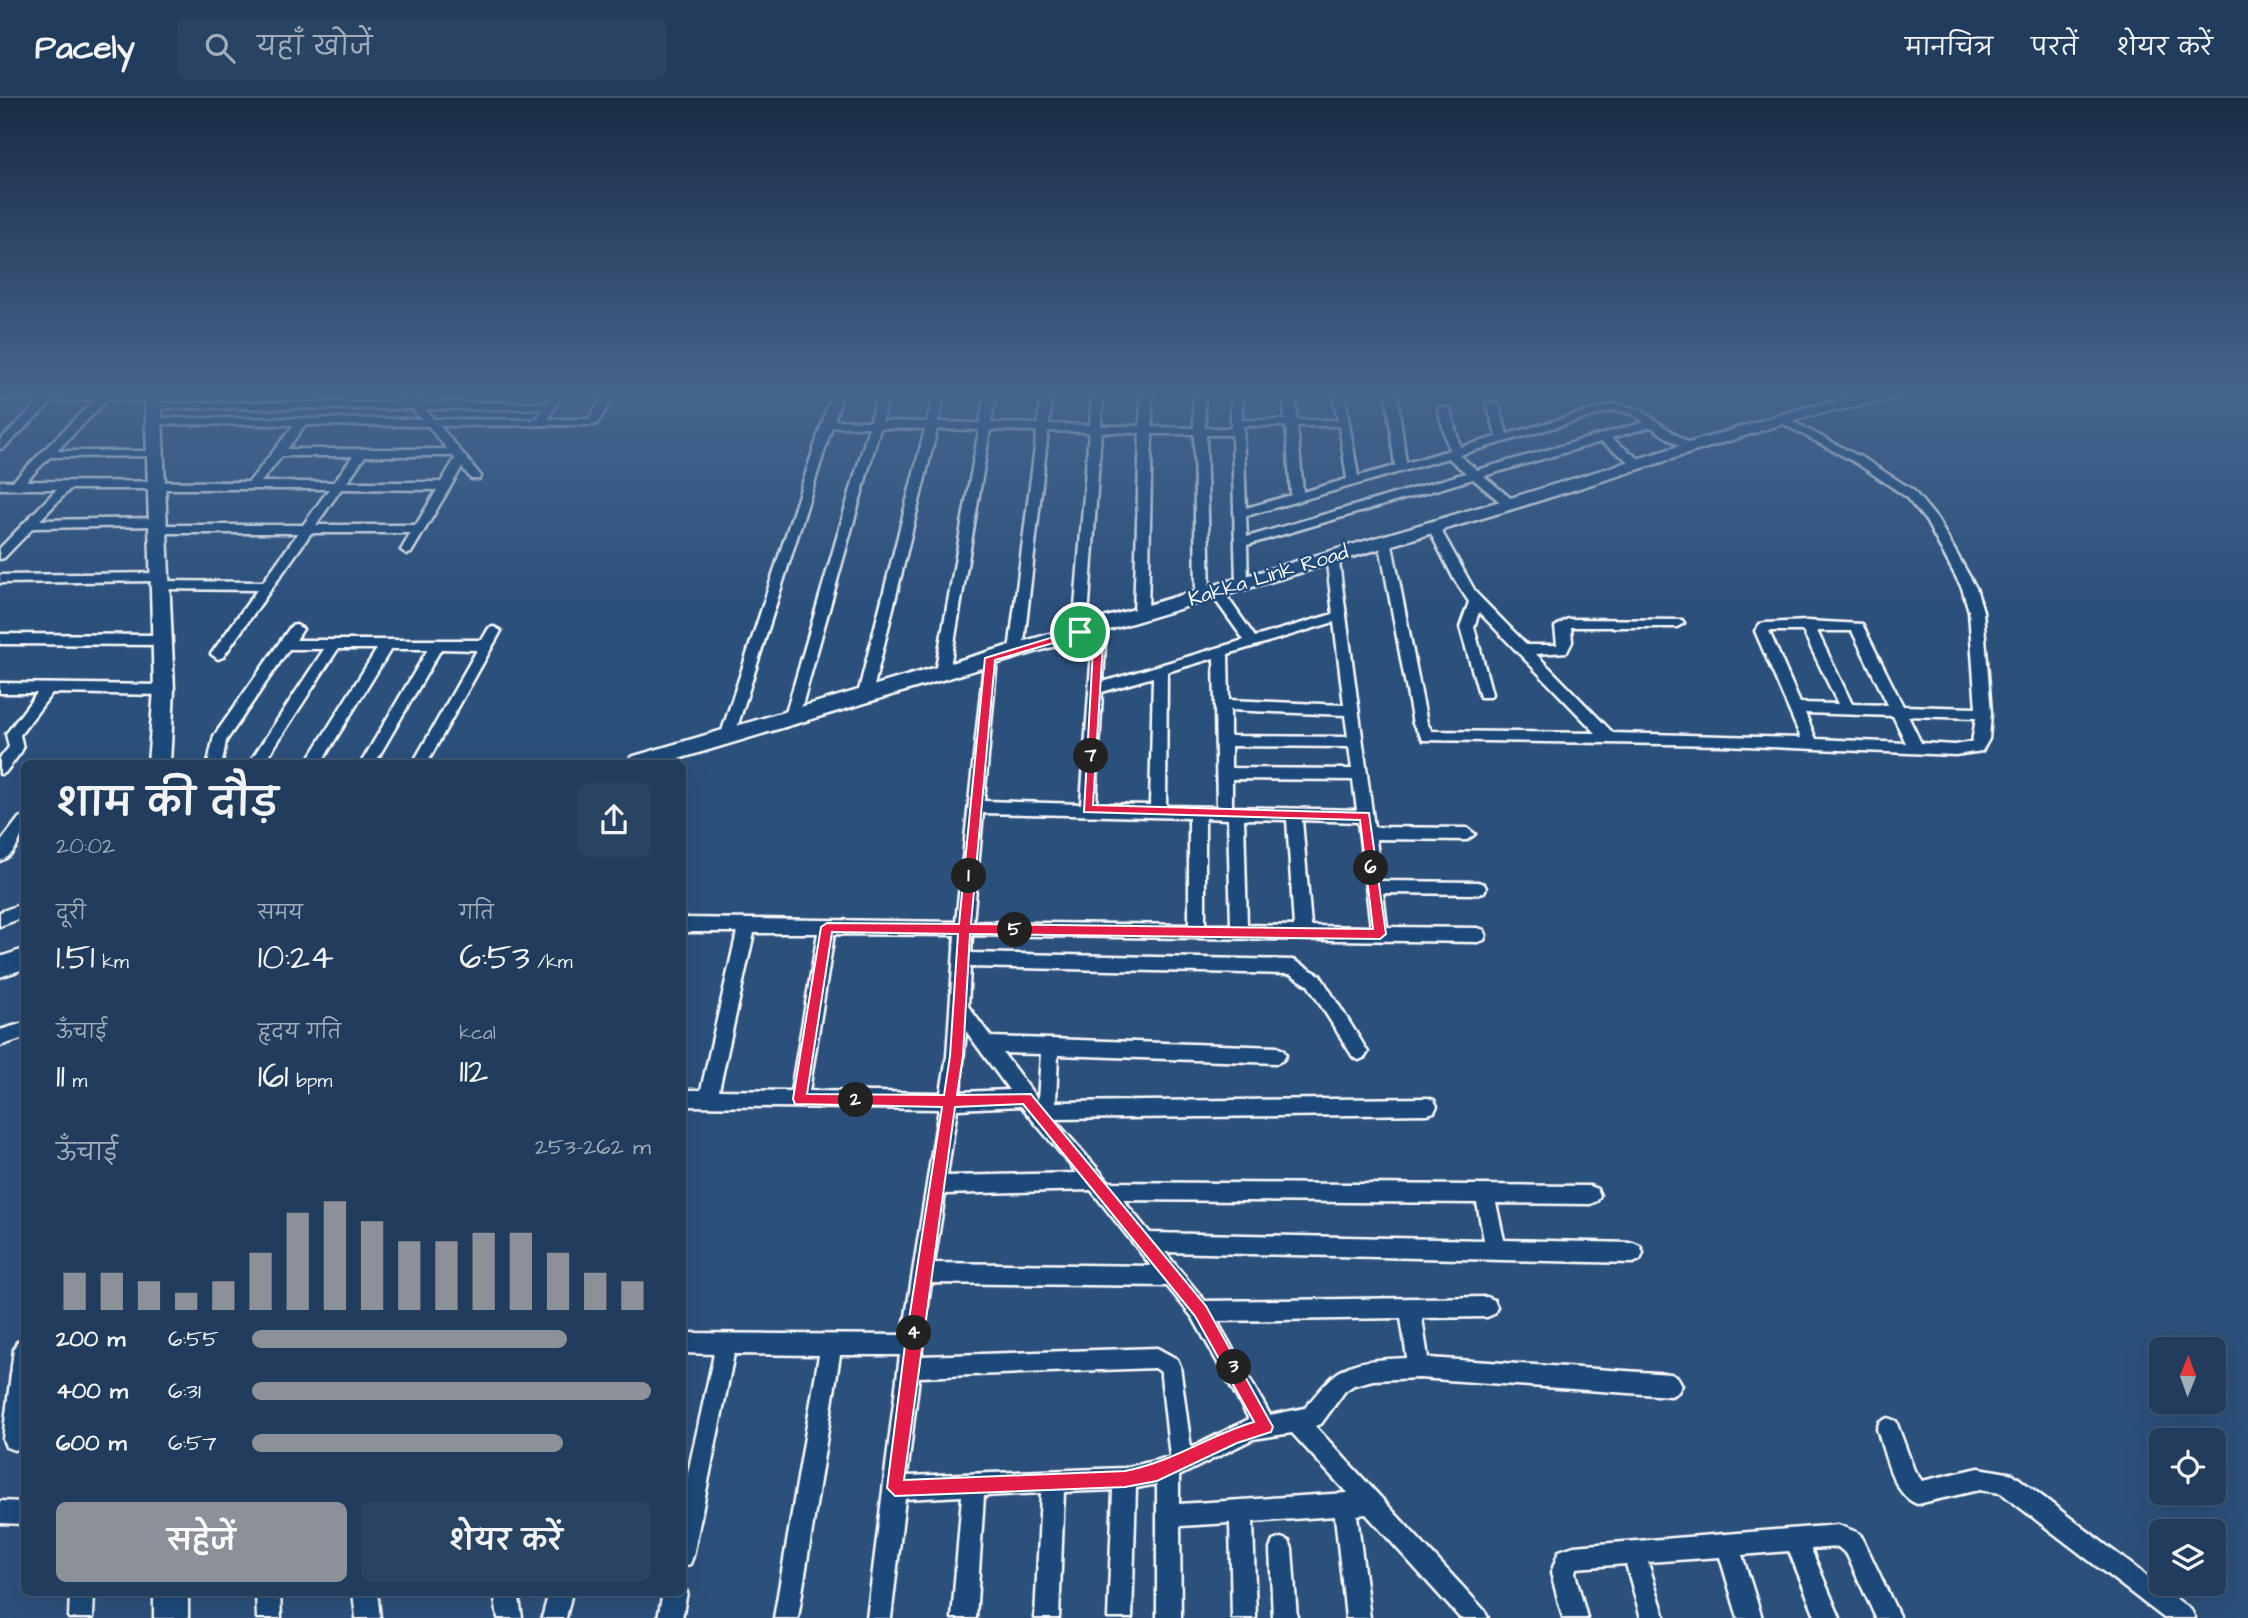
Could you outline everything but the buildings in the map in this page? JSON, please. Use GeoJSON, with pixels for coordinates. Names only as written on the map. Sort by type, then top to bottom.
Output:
{"type":"FeatureCollection","features":[{"type":"Feature","properties":{"kind":"street"},"geometry":{"type":"LineString","coordinates":[[16,485],[38,464]]}},
{"type":"Feature","properties":{"kind":"street"},"geometry":{"type":"LineString","coordinates":[[156,464],[164,690],[159,760]]}},
{"type":"Feature","properties":{"kind":"street"},"geometry":{"type":"LineString","coordinates":[[252,486],[270,464]]}},
{"type":"Feature","properties":{"kind":"street"},"geometry":{"type":"LineString","coordinates":[[218,654],[354,464]]}},
{"type":"Feature","properties":{"kind":"street"},"geometry":{"type":"LineString","coordinates":[[407,550],[455,464]]}},
{"type":"Feature","properties":{"kind":"street"},"geometry":{"type":"LineString","coordinates":[[465,464],[475,476]]}},
{"type":"Feature","properties":{"kind":"street"},"geometry":{"type":"LineString","coordinates":[[728,734],[814,464]]}},
{"type":"Feature","properties":{"kind":"street"},"geometry":{"type":"LineString","coordinates":[[792,716],[863,464]]}},
{"type":"Feature","properties":{"kind":"street"},"geometry":{"type":"LineString","coordinates":[[865,694],[921,464]]}},
{"type":"Feature","properties":{"kind":"street"},"geometry":{"type":"LineString","coordinates":[[942,673],[978,464]]}},
{"type":"Feature","properties":{"kind":"street"},"geometry":{"type":"LineString","coordinates":[[1016,651],[1039,464]]}},
{"type":"Feature","properties":{"kind":"street"},"geometry":{"type":"LineString","coordinates":[[1080,632],[1093,464]]}},
{"type":"Feature","properties":{"kind":"street"},"geometry":{"type":"LineString","coordinates":[[1141,614],[1143,464]]}},
{"type":"Feature","properties":{"kind":"street"},"geometry":{"type":"LineString","coordinates":[[1200,464],[1209,593],[1252,642]]}},
{"type":"Feature","properties":{"kind":"street"},"geometry":{"type":"LineString","coordinates":[[1238,464],[1242,583]]}},
{"type":"Feature","properties":{"kind":"street"},"geometry":{"type":"LineString","coordinates":[[1294,464],[1297,497]]}},
{"type":"Feature","properties":{"kind":"street"},"geometry":{"type":"LineString","coordinates":[[1350,464],[1353,481]]}},
{"type":"Feature","properties":{"kind":"street"},"geometry":{"type":"LineString","coordinates":[[1239,514],[1412,464]]}},
{"type":"Feature","properties":{"kind":"street"},"geometry":{"type":"LineString","coordinates":[[1463,464],[1510,504]]}},
{"type":"Feature","properties":{"kind":"street"},"geometry":{"type":"LineString","coordinates":[[1240,543],[1512,464]]}},
{"type":"Feature","properties":{"kind":"street","name":"Kakka Link Road"},"geometry":{"type":"LineString","coordinates":[[648,760],[728,734],[942,673],[1641,464]]}},
{"type":"Feature","properties":{"kind":"street"},"geometry":{"type":"LineString","coordinates":[[1385,540],[1423,733],[1452,738],[1610,739],[1974,749],[1982,739],[1984,713],[1973,596],[1931,519],[1909,493],[1862,464]]}},
{"type":"Feature","properties":{"kind":"street"},"geometry":{"type":"LineString","coordinates":[[0,485],[445,486]]}},
{"type":"Feature","properties":{"kind":"street"},"geometry":{"type":"LineString","coordinates":[[0,555],[66,486]]}},
{"type":"Feature","properties":{"kind":"street"},"geometry":{"type":"LineString","coordinates":[[30,524],[306,530],[419,529]]}},
{"type":"Feature","properties":{"kind":"street"},"geometry":{"type":"LineString","coordinates":[[1433,526],[1451,553],[1464,587],[1610,739]]}},
{"type":"Feature","properties":{"kind":"street"},"geometry":{"type":"LineString","coordinates":[[1332,555],[1380,934]]}},
{"type":"Feature","properties":{"kind":"street"},"geometry":{"type":"LineString","coordinates":[[0,579],[160,581],[265,586]]}},
{"type":"Feature","properties":{"kind":"street"},"geometry":{"type":"LineString","coordinates":[[1476,601],[1467,627],[1485,695]]}},
{"type":"Feature","properties":{"kind":"street"},"geometry":{"type":"LineString","coordinates":[[1095,689],[1340,616]]}},
{"type":"Feature","properties":{"kind":"street"},"geometry":{"type":"LineString","coordinates":[[1523,650],[1562,649],[1565,642],[1562,627],[1568,623],[1677,623]]}},
{"type":"Feature","properties":{"kind":"street"},"geometry":{"type":"LineString","coordinates":[[1811,744],[1762,629],[1774,625],[1857,628],[1916,748]]}},
{"type":"Feature","properties":{"kind":"street"},"geometry":{"type":"LineString","coordinates":[[1807,625],[1847,710]]}},
{"type":"Feature","properties":{"kind":"street"},"geometry":{"type":"LineString","coordinates":[[1088,809],[1099,626]]}},
{"type":"Feature","properties":{"kind":"street"},"geometry":{"type":"LineString","coordinates":[[216,760],[219,740],[296,629]]}},
{"type":"Feature","properties":{"kind":"street"},"geometry":{"type":"LineString","coordinates":[[419,760],[494,631]]}},
{"type":"Feature","properties":{"kind":"street"},"geometry":{"type":"LineString","coordinates":[[0,639],[162,640]]}},
{"type":"Feature","properties":{"kind":"street"},"geometry":{"type":"LineString","coordinates":[[286,644],[486,645]]}},
{"type":"Feature","properties":{"kind":"street"},"geometry":{"type":"LineString","coordinates":[[258,760],[334,644]]}},
{"type":"Feature","properties":{"kind":"street"},"geometry":{"type":"LineString","coordinates":[[315,760],[387,644]]}},
{"type":"Feature","properties":{"kind":"street"},"geometry":{"type":"LineString","coordinates":[[370,760],[437,645]]}},
{"type":"Feature","properties":{"kind":"street"},"geometry":{"type":"LineString","coordinates":[[1221,652],[1224,773],[1230,813],[1239,932]]}},
{"type":"Feature","properties":{"kind":"street"},"geometry":{"type":"LineString","coordinates":[[879,1618],[911,1356],[950,1101],[961,1010],[964,929],[990,658]]}},
{"type":"Feature","properties":{"kind":"street"},"geometry":{"type":"LineString","coordinates":[[1158,811],[1160,670]]}},
{"type":"Feature","properties":{"kind":"street"},"geometry":{"type":"LineString","coordinates":[[0,688],[164,690]]}},
{"type":"Feature","properties":{"kind":"street"},"geometry":{"type":"LineString","coordinates":[[0,769],[16,748],[7,741],[48,689]]}},
{"type":"Feature","properties":{"kind":"street"},"geometry":{"type":"LineString","coordinates":[[1222,705],[1351,710]]}},
{"type":"Feature","properties":{"kind":"street"},"geometry":{"type":"LineString","coordinates":[[1796,708],[1984,713]]}},
{"type":"Feature","properties":{"kind":"street"},"geometry":{"type":"LineString","coordinates":[[1223,741],[1356,742]]}},
{"type":"Feature","properties":{"kind":"street"},"geometry":{"type":"LineString","coordinates":[[1224,773],[1360,775]]}},
{"type":"Feature","properties":{"kind":"street"},"geometry":{"type":"LineString","coordinates":[[976,807],[1294,814],[1366,825],[1466,834]]}},
{"type":"Feature","properties":{"kind":"street"},"geometry":{"type":"LineString","coordinates":[[1197,812],[1198,932]]}},
{"type":"Feature","properties":{"kind":"street"},"geometry":{"type":"LineString","coordinates":[[1294,814],[1303,933]]}},
{"type":"Feature","properties":{"kind":"street"},"geometry":{"type":"LineString","coordinates":[[0,855],[21,826]]}},
{"type":"Feature","properties":{"kind":"street"},"geometry":{"type":"LineString","coordinates":[[1374,887],[1478,888]]}},
{"type":"Feature","properties":{"kind":"street"},"geometry":{"type":"LineString","coordinates":[[0,919],[21,911]]}},
{"type":"Feature","properties":{"kind":"street"},"geometry":{"type":"LineString","coordinates":[[686,925],[1478,935]]}},
{"type":"Feature","properties":{"kind":"street"},"geometry":{"type":"LineString","coordinates":[[708,1098],[747,926]]}},
{"type":"Feature","properties":{"kind":"street"},"geometry":{"type":"LineString","coordinates":[[799,1099],[827,927]]}},
{"type":"Feature","properties":{"kind":"street"},"geometry":{"type":"LineString","coordinates":[[0,967],[21,960]]}},
{"type":"Feature","properties":{"kind":"street"},"geometry":{"type":"LineString","coordinates":[[963,960],[1293,967],[1314,980],[1359,1052]]}},
{"type":"Feature","properties":{"kind":"street"},"geometry":{"type":"LineString","coordinates":[[961,1010],[1200,1311],[1265,1427]]}},
{"type":"Feature","properties":{"kind":"street"},"geometry":{"type":"LineString","coordinates":[[0,1038],[21,1032]]}},
{"type":"Feature","properties":{"kind":"street"},"geometry":{"type":"LineString","coordinates":[[989,1045],[1277,1055]]}},
{"type":"Feature","properties":{"kind":"street"},"geometry":{"type":"LineString","coordinates":[[1036,1107],[1050,1048]]}},
{"type":"Feature","properties":{"kind":"street"},"geometry":{"type":"LineString","coordinates":[[686,1098],[950,1101],[1036,1107],[1428,1106]]}},
{"type":"Feature","properties":{"kind":"street"},"geometry":{"type":"LineString","coordinates":[[937,1185],[1590,1195]]}},
{"type":"Feature","properties":{"kind":"street"},"geometry":{"type":"LineString","coordinates":[[1485,1194],[1496,1250]]}},
{"type":"Feature","properties":{"kind":"street"},"geometry":{"type":"LineString","coordinates":[[1144,1242],[1633,1253]]}},
{"type":"Feature","properties":{"kind":"street"},"geometry":{"type":"LineString","coordinates":[[923,1273],[1171,1276]]}},
{"type":"Feature","properties":{"kind":"street"},"geometry":{"type":"LineString","coordinates":[[1200,1311],[1487,1307]]}},
{"type":"Feature","properties":{"kind":"street"},"geometry":{"type":"LineString","coordinates":[[1410,1308],[1419,1368]]}},
{"type":"Feature","properties":{"kind":"street"},"geometry":{"type":"LineString","coordinates":[[686,1343],[831,1345],[911,1356],[1157,1358],[1170,1366],[1172,1376],[1175,1466],[1168,1516],[1169,1618]]}},
{"type":"Feature","properties":{"kind":"street"},"geometry":{"type":"LineString","coordinates":[[686,1537],[726,1344]]}},
{"type":"Feature","properties":{"kind":"street"},"geometry":{"type":"LineString","coordinates":[[786,1618],[831,1345]]}},
{"type":"Feature","properties":{"kind":"street"},"geometry":{"type":"LineString","coordinates":[[895,1488],[1125,1479],[1175,1466],[1234,1436],[1265,1427],[1297,1423],[1313,1416],[1338,1384],[1349,1376],[1373,1370],[1419,1368],[1671,1385]]}},
{"type":"Feature","properties":{"kind":"street"},"geometry":{"type":"LineString","coordinates":[[14,1439],[21,1376]]}},
{"type":"Feature","properties":{"kind":"street"},"geometry":{"type":"LineString","coordinates":[[1297,1423],[1469,1614]]}},
{"type":"Feature","properties":{"kind":"street"},"geometry":{"type":"LineString","coordinates":[[1888,1429],[1905,1477],[1917,1493],[1979,1479],[2005,1482],[2183,1618]]}},
{"type":"Feature","properties":{"kind":"street"},"geometry":{"type":"LineString","coordinates":[[1120,1618],[1125,1479]]}},
{"type":"Feature","properties":{"kind":"street"},"geometry":{"type":"LineString","coordinates":[[1047,1618],[1053,1482]]}},
{"type":"Feature","properties":{"kind":"street"},"geometry":{"type":"LineString","coordinates":[[964,1618],[974,1485]]}},
{"type":"Feature","properties":{"kind":"street"},"geometry":{"type":"LineString","coordinates":[[1168,1516],[1371,1503]]}},
{"type":"Feature","properties":{"kind":"street"},"geometry":{"type":"LineString","coordinates":[[1345,1505],[1359,1618]]}},
{"type":"Feature","properties":{"kind":"street"},"geometry":{"type":"LineString","coordinates":[[0,1512],[21,1513]]}},
{"type":"Feature","properties":{"kind":"street"},"geometry":{"type":"LineString","coordinates":[[1241,1512],[1244,1618]]}},
{"type":"Feature","properties":{"kind":"street"},"geometry":{"type":"LineString","coordinates":[[1575,1618],[1563,1573],[1567,1559],[1838,1536],[1851,1541],[1866,1566],[1888,1618]]}},
{"type":"Feature","properties":{"kind":"street"},"geometry":{"type":"LineString","coordinates":[[1796,1540],[1828,1618]]}},
{"type":"Feature","properties":{"kind":"street"},"geometry":{"type":"LineString","coordinates":[[1728,1545],[1750,1618]]}},
{"type":"Feature","properties":{"kind":"street"},"geometry":{"type":"LineString","coordinates":[[1281,1549],[1286,1618]]}},
{"type":"Feature","properties":{"kind":"street"},"geometry":{"type":"LineString","coordinates":[[1634,1553],[1653,1618]]}},
{"type":"Feature","properties":{"kind":"street"},"geometry":{"type":"LineString","coordinates":[[81,1618],[82,1596]]}},
{"type":"Feature","properties":{"kind":"street"},"geometry":{"type":"LineString","coordinates":[[170,1618],[171,1596]]}},
{"type":"Feature","properties":{"kind":"street"},"geometry":{"type":"LineString","coordinates":[[268,1596],[269,1618]]}},
{"type":"Feature","properties":{"kind":"street"},"geometry":{"type":"LineString","coordinates":[[365,1596],[368,1618]]}},
{"type":"Feature","properties":{"kind":"street"},"geometry":{"type":"LineString","coordinates":[[507,1596],[510,1618]]}},
{"type":"Feature","properties":{"kind":"street"},"geometry":{"type":"LineString","coordinates":[[554,1618],[560,1596]]}},
{"type":"Feature","properties":{"kind":"street"},"geometry":{"type":"LineString","coordinates":[[670,1618],[674,1596]]}},
{"type":"Feature","properties":{"kind":"route"},"geometry":{"type":"LineString","coordinates":[[1080,632],[990,658],[964,929],[827,927],[799,1099],[950,1101],[1026,1098],[1200,1311],[1215,1333],[1265,1427],[1234,1436],[1182,1464],[1157,1473],[1125,1479],[895,1488],[912,1345],[950,1101],[956,1056],[962,1000],[964,929],[1380,934],[1365,816],[1088,809],[1099,626],[1080,632]]}}]}
